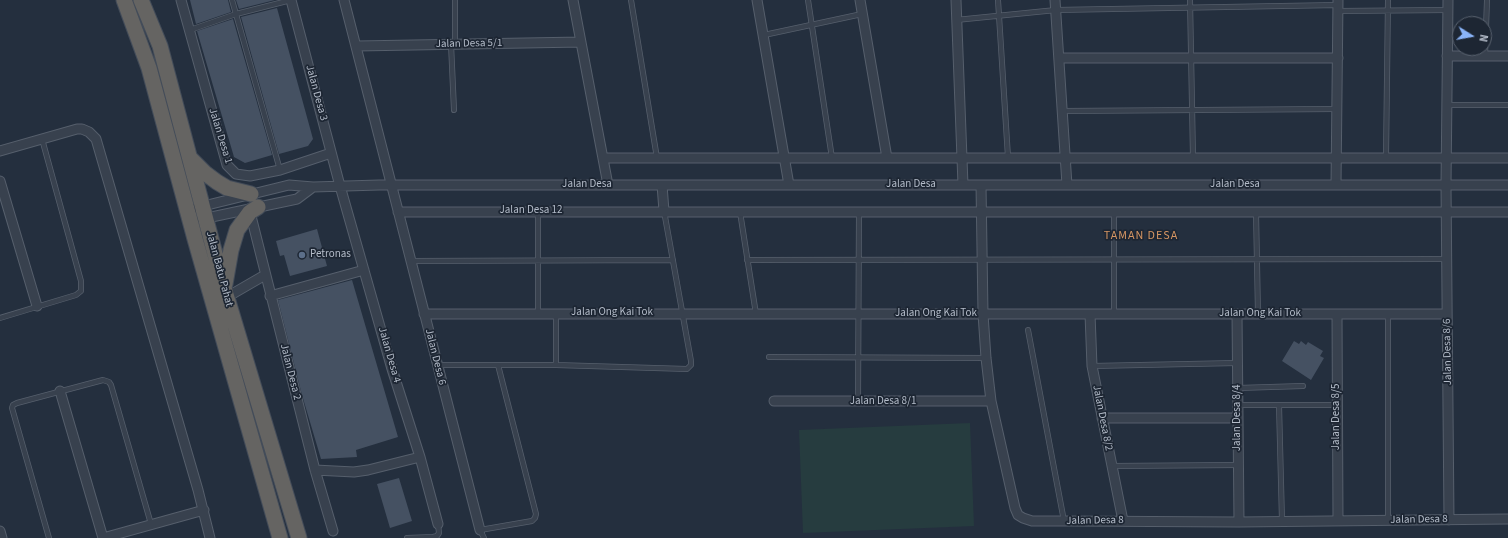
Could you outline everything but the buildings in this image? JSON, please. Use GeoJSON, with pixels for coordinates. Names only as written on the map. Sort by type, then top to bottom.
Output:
{"type":"FeatureCollection","features":[{"type":"Feature","properties":{"kind":"highway","name":"Jalan Batu Pahat"},"geometry":{"type":"LineString","coordinates":[[124,0],[149,68],[189,216],[280,538]]}},
{"type":"Feature","properties":{"kind":"highway","name":"Jalan Batu Pahat"},"geometry":{"type":"LineString","coordinates":[[141,0],[160,46],[225,292],[299,538]]}},
{"type":"Feature","properties":{"kind":"highway"},"geometry":{"type":"LineString","coordinates":[[189,157],[205,173],[217,182],[227,188],[250,194]]}},
{"type":"Feature","properties":{"kind":"highway"},"geometry":{"type":"LineString","coordinates":[[225,292],[233,241],[237,230],[254,209]]}},
{"type":"Feature","properties":{"kind":"street","name":"Jalan Desa 1"},"geometry":{"type":"LineString","coordinates":[[181,0],[227,165],[236,174],[250,176],[280,170],[332,153]]}},
{"type":"Feature","properties":{"kind":"street","name":"Jalan Desa 3"},"geometry":{"type":"LineString","coordinates":[[291,0],[332,153],[345,185]]}},
{"type":"Feature","properties":{"kind":"street","name":"Jalan Desa 6"},"geometry":{"type":"LineString","coordinates":[[344,0],[357,46],[410,261],[482,534]]}},
{"type":"Feature","properties":{"kind":"street"},"geometry":{"type":"LineString","coordinates":[[573,0],[608,185]]}},
{"type":"Feature","properties":{"kind":"street"},"geometry":{"type":"LineString","coordinates":[[757,0],[789,185]]}},
{"type":"Feature","properties":{"kind":"street"},"geometry":{"type":"LineString","coordinates":[[860,0],[887,158]]}},
{"type":"Feature","properties":{"kind":"street"},"geometry":{"type":"LineString","coordinates":[[956,0],[963,185]]}},
{"type":"Feature","properties":{"kind":"street"},"geometry":{"type":"LineString","coordinates":[[1055,0],[1067,185]]}},
{"type":"Feature","properties":{"kind":"street","name":"Jalan Desa 8/6"},"geometry":{"type":"LineString","coordinates":[[1448,0],[1446,259],[1449,520]]}},
{"type":"Feature","properties":{"kind":"street"},"geometry":{"type":"LineString","coordinates":[[1336,185],[1338,5]]}},
{"type":"Feature","properties":{"kind":"street","name":"Jalan Desa 5/1"},"geometry":{"type":"LineString","coordinates":[[357,46],[581,42]]}},
{"type":"Feature","properties":{"kind":"street"},"geometry":{"type":"LineString","coordinates":[[1447,56],[1452,56]]}},
{"type":"Feature","properties":{"kind":"street"},"geometry":{"type":"LineString","coordinates":[[1492,56],[1508,56]]}},
{"type":"Feature","properties":{"kind":"street"},"geometry":{"type":"LineString","coordinates":[[1059,58],[1338,58]]}},
{"type":"Feature","properties":{"kind":"street"},"geometry":{"type":"LineString","coordinates":[[0,151],[82,129],[89,132],[96,139],[204,510],[210,538]]}},
{"type":"Feature","properties":{"kind":"street"},"geometry":{"type":"LineString","coordinates":[[602,158],[1508,158]]}},
{"type":"Feature","properties":{"kind":"street"},"geometry":{"type":"LineString","coordinates":[[0,181],[37,306]]}},
{"type":"Feature","properties":{"kind":"street","name":"Jalan Desa"},"geometry":{"type":"LineString","coordinates":[[189,216],[204,212],[250,194],[289,185],[313,187],[345,185],[1508,185]]}},
{"type":"Feature","properties":{"kind":"street","name":"Jalan Desa 4"},"geometry":{"type":"LineString","coordinates":[[345,185],[364,270],[392,369],[420,457],[438,524]]}},
{"type":"Feature","properties":{"kind":"street"},"geometry":{"type":"LineString","coordinates":[[662,185],[664,211],[1508,212]]}},
{"type":"Feature","properties":{"kind":"street","name":"Jalan Desa 8"},"geometry":{"type":"LineString","coordinates":[[981,185],[983,314],[986,358],[991,401],[1015,508],[1018,515],[1032,521],[1282,522],[1508,519]]}},
{"type":"Feature","properties":{"kind":"street","name":"Jalan Desa"},"geometry":{"type":"LineString","coordinates":[[189,216],[204,212],[254,209],[297,199],[313,187]]}},
{"type":"Feature","properties":{"kind":"street","name":"Jalan Desa 2"},"geometry":{"type":"LineString","coordinates":[[254,209],[270,296],[315,470],[334,533]]}},
{"type":"Feature","properties":{"kind":"street","name":"Jalan Desa 12"},"geometry":{"type":"LineString","coordinates":[[398,212],[664,211]]}},
{"type":"Feature","properties":{"kind":"street"},"geometry":{"type":"LineString","coordinates":[[270,296],[364,270]]}},
{"type":"Feature","properties":{"kind":"street"},"geometry":{"type":"LineString","coordinates":[[225,292],[265,275]]}},
{"type":"Feature","properties":{"kind":"street","name":"Jalan Ong Kai Tok"},"geometry":{"type":"LineString","coordinates":[[424,314],[1447,314]]}},
{"type":"Feature","properties":{"kind":"street","name":"Jalan Desa 8/2"},"geometry":{"type":"LineString","coordinates":[[1090,314],[1092,366],[1123,521]]}},
{"type":"Feature","properties":{"kind":"street","name":"Jalan Desa 8/4"},"geometry":{"type":"LineString","coordinates":[[1237,314],[1239,522]]}},
{"type":"Feature","properties":{"kind":"street","name":"Jalan Desa 8/5"},"geometry":{"type":"LineString","coordinates":[[1337,314],[1338,521]]}},
{"type":"Feature","properties":{"kind":"street"},"geometry":{"type":"LineString","coordinates":[[60,391],[103,538],[204,510]]}},
{"type":"Feature","properties":{"kind":"street","name":"Jalan Desa 8/1"},"geometry":{"type":"LineString","coordinates":[[774,401],[991,401]]}},
{"type":"Feature","properties":{"kind":"street"},"geometry":{"type":"LineString","coordinates":[[1102,418],[1238,418]]}},
{"type":"Feature","properties":{"kind":"street"},"geometry":{"type":"LineString","coordinates":[[315,470],[354,472],[420,457]]}},
{"type":"Feature","properties":{"kind":"street"},"geometry":{"type":"LineString","coordinates":[[0,531],[2,538]]}},
{"type":"Feature","properties":{"kind":"lane"},"geometry":{"type":"LineString","coordinates":[[232,0],[280,170]]}},
{"type":"Feature","properties":{"kind":"lane"},"geometry":{"type":"LineString","coordinates":[[190,30],[236,14],[291,0]]}},
{"type":"Feature","properties":{"kind":"lane"},"geometry":{"type":"LineString","coordinates":[[454,110],[453,44],[455,0]]}},
{"type":"Feature","properties":{"kind":"lane"},"geometry":{"type":"LineString","coordinates":[[632,0],[658,158]]}},
{"type":"Feature","properties":{"kind":"lane"},"geometry":{"type":"LineString","coordinates":[[808,0],[832,158]]}},
{"type":"Feature","properties":{"kind":"lane"},"geometry":{"type":"LineString","coordinates":[[998,0],[1008,157]]}},
{"type":"Feature","properties":{"kind":"lane"},"geometry":{"type":"LineString","coordinates":[[1190,0],[1193,157]]}},
{"type":"Feature","properties":{"kind":"lane"},"geometry":{"type":"LineString","coordinates":[[1386,157],[1388,0]]}},
{"type":"Feature","properties":{"kind":"lane"},"geometry":{"type":"LineString","coordinates":[[1487,0],[1487,16]]}},
{"type":"Feature","properties":{"kind":"lane"},"geometry":{"type":"LineString","coordinates":[[956,20],[1056,10],[1338,5],[1388,11],[1448,10]]}},
{"type":"Feature","properties":{"kind":"lane"},"geometry":{"type":"LineString","coordinates":[[764,35],[862,14]]}},
{"type":"Feature","properties":{"kind":"lane"},"geometry":{"type":"LineString","coordinates":[[1446,105],[1508,105]]}},
{"type":"Feature","properties":{"kind":"lane"},"geometry":{"type":"LineString","coordinates":[[1062,111],[1337,109]]}},
{"type":"Feature","properties":{"kind":"lane"},"geometry":{"type":"LineString","coordinates":[[0,318],[76,295],[81,291],[82,286],[42,139]]}},
{"type":"Feature","properties":{"kind":"lane"},"geometry":{"type":"LineString","coordinates":[[538,211],[538,313]]}},
{"type":"Feature","properties":{"kind":"lane"},"geometry":{"type":"LineString","coordinates":[[437,365],[556,365],[687,369],[691,365],[691,361],[664,211]]}},
{"type":"Feature","properties":{"kind":"lane"},"geometry":{"type":"LineString","coordinates":[[740,212],[756,314]]}},
{"type":"Feature","properties":{"kind":"lane"},"geometry":{"type":"LineString","coordinates":[[858,402],[860,314],[859,212]]}},
{"type":"Feature","properties":{"kind":"lane"},"geometry":{"type":"LineString","coordinates":[[1114,212],[1114,314]]}},
{"type":"Feature","properties":{"kind":"lane"},"geometry":{"type":"LineString","coordinates":[[1256,212],[1258,314]]}},
{"type":"Feature","properties":{"kind":"lane"},"geometry":{"type":"LineString","coordinates":[[747,260],[1446,259]]}},
{"type":"Feature","properties":{"kind":"lane"},"geometry":{"type":"LineString","coordinates":[[410,261],[673,260]]}},
{"type":"Feature","properties":{"kind":"lane"},"geometry":{"type":"LineString","coordinates":[[556,313],[556,365]]}},
{"type":"Feature","properties":{"kind":"lane"},"geometry":{"type":"LineString","coordinates":[[1388,314],[1388,520]]}},
{"type":"Feature","properties":{"kind":"lane"},"geometry":{"type":"LineString","coordinates":[[1028,330],[1064,521]]}},
{"type":"Feature","properties":{"kind":"lane"},"geometry":{"type":"LineString","coordinates":[[769,357],[986,358]]}},
{"type":"Feature","properties":{"kind":"lane"},"geometry":{"type":"LineString","coordinates":[[1092,366],[1237,363]]}},
{"type":"Feature","properties":{"kind":"lane"},"geometry":{"type":"LineString","coordinates":[[482,534],[532,521],[536,514],[498,365]]}},
{"type":"Feature","properties":{"kind":"lane"},"geometry":{"type":"LineString","coordinates":[[49,538],[12,408],[13,405],[103,380],[109,382],[151,524]]}},
{"type":"Feature","properties":{"kind":"lane"},"geometry":{"type":"LineString","coordinates":[[1238,388],[1303,386]]}},
{"type":"Feature","properties":{"kind":"lane"},"geometry":{"type":"LineString","coordinates":[[1238,405],[1337,405]]}},
{"type":"Feature","properties":{"kind":"lane"},"geometry":{"type":"LineString","coordinates":[[1279,405],[1282,522]]}},
{"type":"Feature","properties":{"kind":"lane"},"geometry":{"type":"LineString","coordinates":[[1111,466],[1238,465]]}},
{"type":"Feature","properties":{"kind":"lane"},"geometry":{"type":"LineString","coordinates":[[407,538],[437,536],[439,533],[438,524]]}},
{"type":"Feature","properties":{"kind":"green space"},"geometry":{"type":"Polygon","coordinates":[[[970,423],[974,526],[803,533],[799,430],[970,423]]]}},
{"type":"Feature","properties":{"kind":"place","name":"Petronas"},"geometry":{"type":"Point","coordinates":[302,255]}},
{"type":"Feature","properties":{"kind":"district","name":"TAMAN DESA"},"geometry":{"type":"Point","coordinates":[1141,236]}}]}
